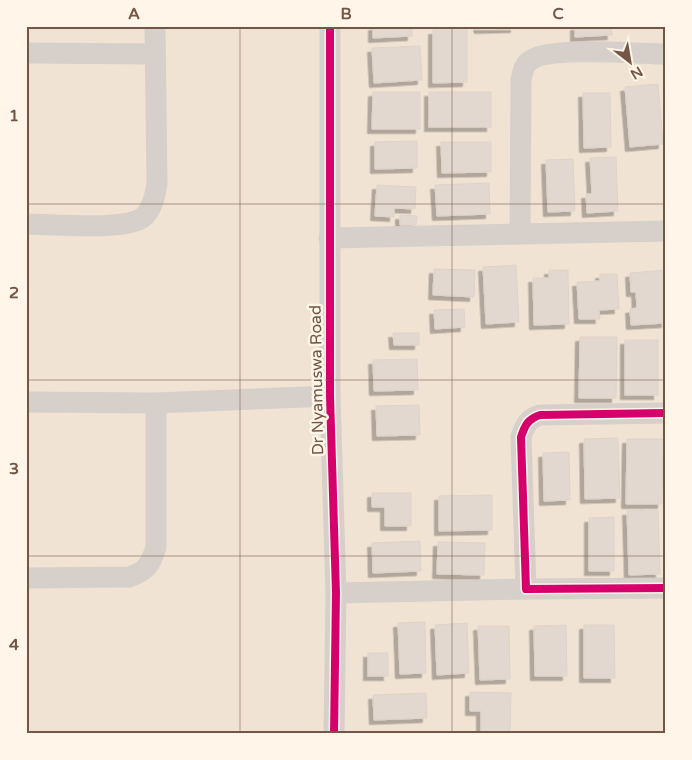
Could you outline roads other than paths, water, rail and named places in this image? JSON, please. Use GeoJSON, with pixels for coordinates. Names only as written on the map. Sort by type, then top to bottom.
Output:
{"type":"FeatureCollection","features":[{"type":"Feature","properties":{"kind":"street"},"geometry":{"type":"LineString","coordinates":[[26,224],[128,225],[143,218],[153,203],[157,184],[155,26]]}},
{"type":"Feature","properties":{"kind":"street","name":"Dr Nyamuswa Road"},"geometry":{"type":"LineString","coordinates":[[330,26],[330,396],[336,593],[334,734]]}},
{"type":"Feature","properties":{"kind":"street"},"geometry":{"type":"LineString","coordinates":[[520,233],[521,79],[524,68],[532,59],[552,52],[666,54]]}},
{"type":"Feature","properties":{"kind":"street"},"geometry":{"type":"LineString","coordinates":[[26,53],[155,54]]}},
{"type":"Feature","properties":{"kind":"street"},"geometry":{"type":"LineString","coordinates":[[329,238],[666,231]]}},
{"type":"Feature","properties":{"kind":"street"},"geometry":{"type":"LineString","coordinates":[[26,402],[156,403],[330,396]]}},
{"type":"Feature","properties":{"kind":"street"},"geometry":{"type":"LineString","coordinates":[[26,578],[130,577],[144,572],[152,562],[156,547],[156,403]]}},
{"type":"Feature","properties":{"kind":"street"},"geometry":{"type":"LineString","coordinates":[[526,589],[521,437],[525,426],[531,418],[540,414],[666,413]]}},
{"type":"Feature","properties":{"kind":"street"},"geometry":{"type":"LineString","coordinates":[[336,593],[666,588]]}}]}
